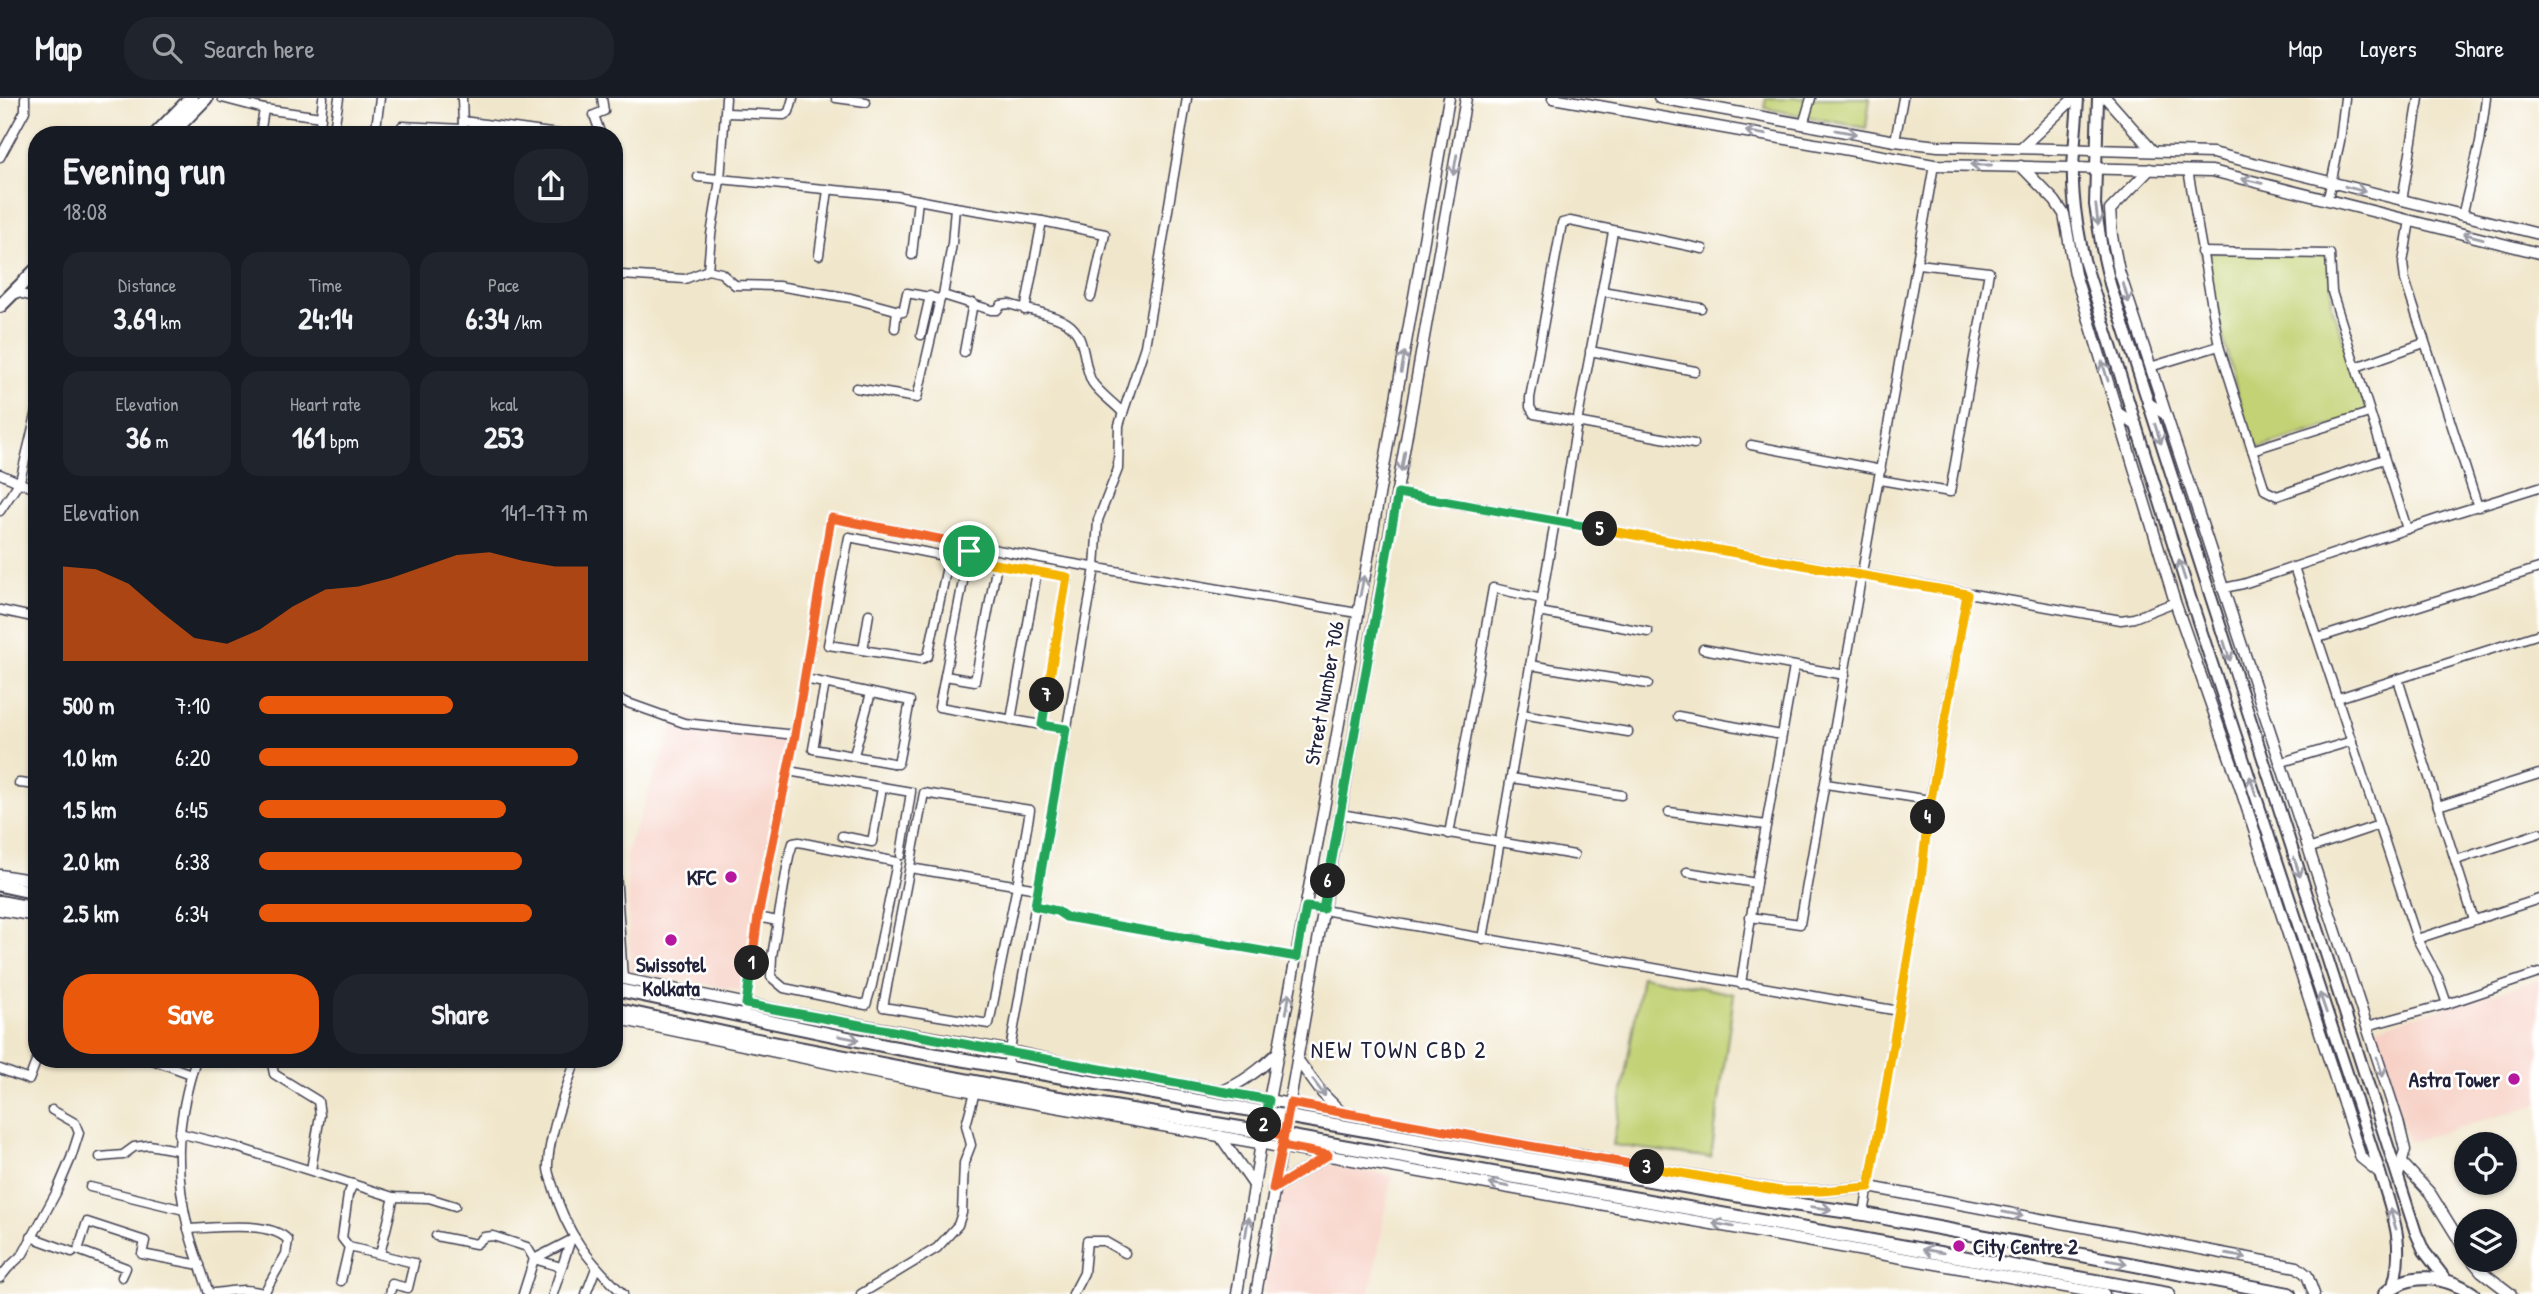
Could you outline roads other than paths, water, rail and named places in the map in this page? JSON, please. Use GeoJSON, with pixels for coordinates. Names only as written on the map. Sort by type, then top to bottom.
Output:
{"type":"FeatureCollection","features":[{"type":"Feature","properties":{"kind":"main road"},"geometry":{"type":"LineString","coordinates":[[179,126],[205,98]]}},
{"type":"Feature","properties":{"kind":"main road"},"geometry":{"type":"LineString","coordinates":[[2076,98],[2076,148],[2073,167],[2076,224],[2084,260],[2380,1173],[2399,1242],[2399,1265],[2389,1290]]}},
{"type":"Feature","properties":{"kind":"main road"},"geometry":{"type":"LineString","coordinates":[[2098,98],[2095,205],[2102,249],[2148,403],[2420,1243],[2447,1280]]}},
{"type":"Feature","properties":{"kind":"main road"},"geometry":{"type":"LineString","coordinates":[[163,126],[186,99]]}},
{"type":"Feature","properties":{"kind":"main road"},"geometry":{"type":"LineString","coordinates":[[0,296],[28,268]]}},
{"type":"Feature","properties":{"kind":"main road"},"geometry":{"type":"LineString","coordinates":[[0,306],[28,278]]}},
{"type":"Feature","properties":{"kind":"main road"},"geometry":{"type":"LineString","coordinates":[[2148,403],[2165,414]]}},
{"type":"Feature","properties":{"kind":"main road"},"geometry":{"type":"LineString","coordinates":[[2118,413],[2136,425]]}},
{"type":"Feature","properties":{"kind":"main road"},"geometry":{"type":"LineString","coordinates":[[0,886],[28,891]]}},
{"type":"Feature","properties":{"kind":"main road"},"geometry":{"type":"LineString","coordinates":[[0,902],[28,907]]}},
{"type":"Feature","properties":{"kind":"main road"},"geometry":{"type":"LineString","coordinates":[[623,983],[745,1010],[891,1047],[1268,1106],[1764,1200],[1864,1214],[2289,1294]]}},
{"type":"Feature","properties":{"kind":"main road"},"geometry":{"type":"LineString","coordinates":[[623,1011],[742,1037],[1283,1141],[2073,1282],[2168,1294]]}},
{"type":"Feature","properties":{"kind":"main road"},"geometry":{"type":"LineString","coordinates":[[2389,1290],[2416,1278],[2447,1280],[2473,1294]]}},
{"type":"Feature","properties":{"kind":"street"},"geometry":{"type":"LineString","coordinates":[[0,157],[25,111],[25,98]]}},
{"type":"Feature","properties":{"kind":"street"},"geometry":{"type":"LineString","coordinates":[[222,98],[264,109],[321,117]]}},
{"type":"Feature","properties":{"kind":"street"},"geometry":{"type":"LineString","coordinates":[[320,126],[323,98]]}},
{"type":"Feature","properties":{"kind":"street"},"geometry":{"type":"LineString","coordinates":[[334,126],[339,98]]}},
{"type":"Feature","properties":{"kind":"street"},"geometry":{"type":"LineString","coordinates":[[376,126],[380,98]]}},
{"type":"Feature","properties":{"kind":"street"},"geometry":{"type":"LineString","coordinates":[[462,98],[463,126]]}},
{"type":"Feature","properties":{"kind":"street"},"geometry":{"type":"LineString","coordinates":[[598,126],[594,115],[604,111],[602,98]]}},
{"type":"Feature","properties":{"kind":"street"},"geometry":{"type":"LineString","coordinates":[[708,270],[720,180],[726,98]]}},
{"type":"Feature","properties":{"kind":"street"},"geometry":{"type":"LineString","coordinates":[[726,113],[784,115],[789,112],[793,98]]}},
{"type":"Feature","properties":{"kind":"street"},"geometry":{"type":"LineString","coordinates":[[836,98],[866,102]]}},
{"type":"Feature","properties":{"kind":"street"},"geometry":{"type":"LineString","coordinates":[[1007,1067],[1095,568],[1098,520],[1118,469],[1119,425],[1145,346],[1187,98]]}},
{"type":"Feature","properties":{"kind":"street","name":"Street Number 706"},"geometry":{"type":"LineString","coordinates":[[1237,1294],[1262,1137],[1306,907],[1448,98]]}},
{"type":"Feature","properties":{"kind":"street"},"geometry":{"type":"LineString","coordinates":[[1256,1294],[1466,98]]}},
{"type":"Feature","properties":{"kind":"street"},"geometry":{"type":"LineString","coordinates":[[1553,98],[1934,165],[2212,171],[2539,253]]}},
{"type":"Feature","properties":{"kind":"street"},"geometry":{"type":"LineString","coordinates":[[1659,98],[1895,141],[1938,146],[2022,146],[2213,153],[2538,234]]}},
{"type":"Feature","properties":{"kind":"street"},"geometry":{"type":"LineString","coordinates":[[1803,125],[1811,98]]}},
{"type":"Feature","properties":{"kind":"street"},"geometry":{"type":"LineString","coordinates":[[1895,141],[1903,98]]}},
{"type":"Feature","properties":{"kind":"street"},"geometry":{"type":"LineString","coordinates":[[2022,146],[2076,98]]}},
{"type":"Feature","properties":{"kind":"street"},"geometry":{"type":"LineString","coordinates":[[2106,98],[2152,150]]}},
{"type":"Feature","properties":{"kind":"street"},"geometry":{"type":"LineString","coordinates":[[2328,198],[2340,141],[2345,98]]}},
{"type":"Feature","properties":{"kind":"street"},"geometry":{"type":"LineString","coordinates":[[2402,201],[2419,98]]}},
{"type":"Feature","properties":{"kind":"street"},"geometry":{"type":"LineString","coordinates":[[2462,216],[2480,142],[2486,98]]}},
{"type":"Feature","properties":{"kind":"street"},"geometry":{"type":"LineString","coordinates":[[261,126],[264,109]]}},
{"type":"Feature","properties":{"kind":"street"},"geometry":{"type":"LineString","coordinates":[[1750,917],[1800,925],[1934,165]]}},
{"type":"Feature","properties":{"kind":"street"},"geometry":{"type":"LineString","coordinates":[[2021,166],[2064,214],[2076,274],[2175,602],[2239,784],[2361,1158],[2380,1173]]}},
{"type":"Feature","properties":{"kind":"street"},"geometry":{"type":"LineString","coordinates":[[2150,169],[2110,210],[2119,271],[2398,1121],[2405,1150],[2398,1176]]}},
{"type":"Feature","properties":{"kind":"street"},"geometry":{"type":"LineString","coordinates":[[2188,170],[2219,346],[2265,490],[2274,496],[2384,459]]}},
{"type":"Feature","properties":{"kind":"street"},"geometry":{"type":"LineString","coordinates":[[698,177],[918,200],[1105,234],[1091,297]]}},
{"type":"Feature","properties":{"kind":"street"},"geometry":{"type":"LineString","coordinates":[[819,255],[828,190]]}},
{"type":"Feature","properties":{"kind":"street"},"geometry":{"type":"LineString","coordinates":[[912,255],[918,200]]}},
{"type":"Feature","properties":{"kind":"street"},"geometry":{"type":"LineString","coordinates":[[856,388],[918,398],[942,297],[952,244],[955,207]]}},
{"type":"Feature","properties":{"kind":"street"},"geometry":{"type":"LineString","coordinates":[[2410,220],[2403,263],[2405,281],[2478,507]]}},
{"type":"Feature","properties":{"kind":"street"},"geometry":{"type":"LineString","coordinates":[[1025,310],[1042,221]]}},
{"type":"Feature","properties":{"kind":"street"},"geometry":{"type":"LineString","coordinates":[[1694,444],[1534,414],[1530,407],[1562,223],[1570,221],[1703,249]]}},
{"type":"Feature","properties":{"kind":"street"},"geometry":{"type":"LineString","coordinates":[[1483,939],[1539,612],[1613,232]]}},
{"type":"Feature","properties":{"kind":"street"},"geometry":{"type":"LineString","coordinates":[[2201,252],[2330,254],[2332,292],[2407,529]]}},
{"type":"Feature","properties":{"kind":"street"},"geometry":{"type":"LineString","coordinates":[[1880,480],[1951,492],[1989,272],[1918,264]]}},
{"type":"Feature","properties":{"kind":"street"},"geometry":{"type":"LineString","coordinates":[[623,275],[685,278],[708,270],[721,273],[735,285],[778,286],[851,298],[903,312],[907,293],[973,303],[991,310],[1009,304],[1066,322],[1083,345],[1085,367],[1094,386],[1123,413]]}},
{"type":"Feature","properties":{"kind":"street"},"geometry":{"type":"LineString","coordinates":[[1602,291],[1701,308]]}},
{"type":"Feature","properties":{"kind":"street"},"geometry":{"type":"LineString","coordinates":[[14,292],[28,296]]}},
{"type":"Feature","properties":{"kind":"street"},"geometry":{"type":"LineString","coordinates":[[921,335],[930,296]]}},
{"type":"Feature","properties":{"kind":"street"},"geometry":{"type":"LineString","coordinates":[[964,352],[973,303]]}},
{"type":"Feature","properties":{"kind":"street"},"geometry":{"type":"LineString","coordinates":[[895,328],[897,310]]}},
{"type":"Feature","properties":{"kind":"street"},"geometry":{"type":"LineString","coordinates":[[2356,367],[2424,343]]}},
{"type":"Feature","properties":{"kind":"street"},"geometry":{"type":"LineString","coordinates":[[2150,367],[2219,346]]}},
{"type":"Feature","properties":{"kind":"street"},"geometry":{"type":"LineString","coordinates":[[1590,351],[1695,371]]}},
{"type":"Feature","properties":{"kind":"street"},"geometry":{"type":"LineString","coordinates":[[2252,450],[2369,413]]}},
{"type":"Feature","properties":{"kind":"street"},"geometry":{"type":"LineString","coordinates":[[1751,445],[1881,470]]}},
{"type":"Feature","properties":{"kind":"street"},"geometry":{"type":"LineString","coordinates":[[0,511],[20,481],[28,448]]}},
{"type":"Feature","properties":{"kind":"street"},"geometry":{"type":"LineString","coordinates":[[0,474],[28,485]]}},
{"type":"Feature","properties":{"kind":"street"},"geometry":{"type":"LineString","coordinates":[[2224,588],[2539,487]]}},
{"type":"Feature","properties":{"kind":"street"},"geometry":{"type":"LineString","coordinates":[[1398,493],[2121,620],[2141,616],[2175,602]]}},
{"type":"Feature","properties":{"kind":"street"},"geometry":{"type":"LineString","coordinates":[[1268,1106],[1221,1091],[1094,1069],[1011,1051],[745,1010],[758,916],[795,735],[831,518],[1095,568],[1357,613]]}},
{"type":"Feature","properties":{"kind":"street"},"geometry":{"type":"LineString","coordinates":[[849,537],[948,557],[928,656],[922,659],[828,645],[837,599],[849,537]]}},
{"type":"Feature","properties":{"kind":"street"},"geometry":{"type":"LineString","coordinates":[[970,545],[939,707],[1066,729]]}},
{"type":"Feature","properties":{"kind":"street"},"geometry":{"type":"LineString","coordinates":[[968,559],[1067,577],[1042,725]]}},
{"type":"Feature","properties":{"kind":"street"},"geometry":{"type":"LineString","coordinates":[[945,676],[975,681],[997,564]]}},
{"type":"Feature","properties":{"kind":"street"},"geometry":{"type":"LineString","coordinates":[[2294,567],[2417,939],[2438,978],[2447,1004]]}},
{"type":"Feature","properties":{"kind":"street"},"geometry":{"type":"LineString","coordinates":[[2318,638],[2539,568]]}},
{"type":"Feature","properties":{"kind":"street"},"geometry":{"type":"LineString","coordinates":[[1011,720],[1037,572]]}},
{"type":"Feature","properties":{"kind":"street"},"geometry":{"type":"LineString","coordinates":[[1450,834],[1493,589],[1542,599]]}},
{"type":"Feature","properties":{"kind":"street"},"geometry":{"type":"LineString","coordinates":[[1864,1214],[1921,880],[1930,800],[1967,594]]}},
{"type":"Feature","properties":{"kind":"street"},"geometry":{"type":"LineString","coordinates":[[819,596],[837,599]]}},
{"type":"Feature","properties":{"kind":"street"},"geometry":{"type":"LineString","coordinates":[[0,610],[28,616]]}},
{"type":"Feature","properties":{"kind":"street"},"geometry":{"type":"LineString","coordinates":[[1539,612],[1648,632]]}},
{"type":"Feature","properties":{"kind":"street"},"geometry":{"type":"LineString","coordinates":[[863,650],[869,614]]}},
{"type":"Feature","properties":{"kind":"street"},"geometry":{"type":"LineString","coordinates":[[2338,698],[2539,635]]}},
{"type":"Feature","properties":{"kind":"street"},"geometry":{"type":"LineString","coordinates":[[1703,649],[1845,675]]}},
{"type":"Feature","properties":{"kind":"street"},"geometry":{"type":"LineString","coordinates":[[1530,665],[1648,684]]}},
{"type":"Feature","properties":{"kind":"street"},"geometry":{"type":"LineString","coordinates":[[1741,984],[1750,917],[1794,667]]}},
{"type":"Feature","properties":{"kind":"street"},"geometry":{"type":"LineString","coordinates":[[805,679],[825,683],[910,701],[898,764],[813,749],[825,683]]}},
{"type":"Feature","properties":{"kind":"street"},"geometry":{"type":"LineString","coordinates":[[2398,679],[2474,920]]}},
{"type":"Feature","properties":{"kind":"street"},"geometry":{"type":"LineString","coordinates":[[854,755],[871,693]]}},
{"type":"Feature","properties":{"kind":"street"},"geometry":{"type":"LineString","coordinates":[[623,701],[684,723],[795,735]]}},
{"type":"Feature","properties":{"kind":"street"},"geometry":{"type":"LineString","coordinates":[[1522,714],[1628,732]]}},
{"type":"Feature","properties":{"kind":"street"},"geometry":{"type":"LineString","coordinates":[[1678,716],[1781,735]]}},
{"type":"Feature","properties":{"kind":"street"},"geometry":{"type":"LineString","coordinates":[[2279,763],[2352,741]]}},
{"type":"Feature","properties":{"kind":"street"},"geometry":{"type":"LineString","coordinates":[[788,771],[911,792],[901,855]]}},
{"type":"Feature","properties":{"kind":"street"},"geometry":{"type":"LineString","coordinates":[[2438,806],[2539,775]]}},
{"type":"Feature","properties":{"kind":"street"},"geometry":{"type":"LineString","coordinates":[[1511,778],[1621,795]]}},
{"type":"Feature","properties":{"kind":"street"},"geometry":{"type":"LineString","coordinates":[[19,783],[28,784]]}},
{"type":"Feature","properties":{"kind":"street"},"geometry":{"type":"LineString","coordinates":[[1826,784],[1930,800]]}},
{"type":"Feature","properties":{"kind":"street"},"geometry":{"type":"LineString","coordinates":[[842,836],[872,842],[882,788]]}},
{"type":"Feature","properties":{"kind":"street"},"geometry":{"type":"LineString","coordinates":[[924,793],[1030,810],[989,1024],[883,1007],[911,868],[924,793]]}},
{"type":"Feature","properties":{"kind":"street"},"geometry":{"type":"LineString","coordinates":[[1669,812],[1766,825]]}},
{"type":"Feature","properties":{"kind":"street"},"geometry":{"type":"LineString","coordinates":[[1341,814],[1574,855]]}},
{"type":"Feature","properties":{"kind":"street"},"geometry":{"type":"LineString","coordinates":[[2308,849],[2379,825]]}},
{"type":"Feature","properties":{"kind":"street"},"geometry":{"type":"LineString","coordinates":[[2456,860],[2539,833]]}},
{"type":"Feature","properties":{"kind":"street"},"geometry":{"type":"LineString","coordinates":[[793,843],[897,862],[866,1005],[784,988],[771,977],[777,921],[793,843]]}},
{"type":"Feature","properties":{"kind":"street"},"geometry":{"type":"LineString","coordinates":[[911,868],[1038,889]]}},
{"type":"Feature","properties":{"kind":"street"},"geometry":{"type":"LineString","coordinates":[[1687,872],[1756,883]]}},
{"type":"Feature","properties":{"kind":"street"},"geometry":{"type":"LineString","coordinates":[[0,874],[28,879]]}},
{"type":"Feature","properties":{"kind":"street"},"geometry":{"type":"LineString","coordinates":[[2417,939],[2539,899]]}},
{"type":"Feature","properties":{"kind":"street"},"geometry":{"type":"LineString","coordinates":[[760,906],[779,911]]}},
{"type":"Feature","properties":{"kind":"street"},"geometry":{"type":"LineString","coordinates":[[1035,906],[1057,911],[1066,917],[1297,957]]}},
{"type":"Feature","properties":{"kind":"street"},"geometry":{"type":"LineString","coordinates":[[1306,907],[1899,1011]]}},
{"type":"Feature","properties":{"kind":"street"},"geometry":{"type":"LineString","coordinates":[[0,910],[28,915]]}},
{"type":"Feature","properties":{"kind":"street"},"geometry":{"type":"LineString","coordinates":[[758,916],[777,921]]}},
{"type":"Feature","properties":{"kind":"street"},"geometry":{"type":"LineString","coordinates":[[2367,1026],[2447,1004],[2539,973]]}},
{"type":"Feature","properties":{"kind":"street"},"geometry":{"type":"LineString","coordinates":[[623,1019],[975,1092],[1220,1136],[1262,1137]]}},
{"type":"Feature","properties":{"kind":"street"},"geometry":{"type":"LineString","coordinates":[[1221,1091],[1233,1087],[1261,1069],[1279,1051]]}},
{"type":"Feature","properties":{"kind":"street"},"geometry":{"type":"LineString","coordinates":[[1297,1059],[1322,1093],[1344,1114]]}},
{"type":"Feature","properties":{"kind":"street"},"geometry":{"type":"LineString","coordinates":[[0,1069],[29,1080],[34,1068]]}},
{"type":"Feature","properties":{"kind":"street"},"geometry":{"type":"LineString","coordinates":[[175,1068],[191,1074]]}},
{"type":"Feature","properties":{"kind":"street"},"geometry":{"type":"LineString","coordinates":[[188,1229],[250,1227],[283,1235],[288,1240],[286,1254],[265,1294],[241,1289],[209,1294],[188,1229],[177,1173],[179,1133],[193,1068]]}},
{"type":"Feature","properties":{"kind":"street"},"geometry":{"type":"LineString","coordinates":[[273,1068],[274,1074],[318,1101],[320,1115],[311,1170]]}},
{"type":"Feature","properties":{"kind":"street"},"geometry":{"type":"LineString","coordinates":[[573,1068],[558,1116],[548,1168],[560,1212],[572,1241],[623,1294]]}},
{"type":"Feature","properties":{"kind":"street"},"geometry":{"type":"LineString","coordinates":[[861,1294],[937,1248],[958,1225],[962,1213],[964,1163],[971,1145],[966,1129],[967,1119],[975,1092]]}},
{"type":"Feature","properties":{"kind":"street"},"geometry":{"type":"LineString","coordinates":[[0,1278],[23,1254],[56,1193],[79,1133],[75,1123],[52,1110]]}},
{"type":"Feature","properties":{"kind":"street"},"geometry":{"type":"LineString","coordinates":[[1289,1110],[1344,1114],[1780,1191],[1869,1187],[2297,1267],[2307,1275],[2314,1294]]}},
{"type":"Feature","properties":{"kind":"street"},"geometry":{"type":"LineString","coordinates":[[179,1133],[311,1170],[394,1197],[429,1198],[455,1206]]}},
{"type":"Feature","properties":{"kind":"street"},"geometry":{"type":"LineString","coordinates":[[1220,1136],[1254,1185]]}},
{"type":"Feature","properties":{"kind":"street"},"geometry":{"type":"LineString","coordinates":[[1283,1141],[1328,1155],[1828,1238]]}},
{"type":"Feature","properties":{"kind":"street"},"geometry":{"type":"LineString","coordinates":[[100,1157],[123,1155],[134,1147],[149,1145],[177,1150]]}},
{"type":"Feature","properties":{"kind":"street"},"geometry":{"type":"LineString","coordinates":[[1273,1189],[1328,1155]]}},
{"type":"Feature","properties":{"kind":"street"},"geometry":{"type":"LineString","coordinates":[[2403,1164],[2420,1180],[2454,1232]]}},
{"type":"Feature","properties":{"kind":"street"},"geometry":{"type":"LineString","coordinates":[[353,1184],[348,1195],[342,1237],[349,1247],[414,1263],[408,1289],[392,1284],[390,1294]]}},
{"type":"Feature","properties":{"kind":"street"},"geometry":{"type":"LineString","coordinates":[[90,1187],[184,1210]]}},
{"type":"Feature","properties":{"kind":"street"},"geometry":{"type":"LineString","coordinates":[[380,1254],[394,1197]]}},
{"type":"Feature","properties":{"kind":"street"},"geometry":{"type":"LineString","coordinates":[[122,1277],[126,1268],[78,1250],[87,1222],[145,1241],[142,1255],[200,1265]]}},
{"type":"Feature","properties":{"kind":"street"},"geometry":{"type":"LineString","coordinates":[[436,1236],[476,1244],[484,1237],[493,1236],[527,1247],[534,1259],[561,1267]]}},
{"type":"Feature","properties":{"kind":"street"},"geometry":{"type":"LineString","coordinates":[[31,1237],[72,1252]]}},
{"type":"Feature","properties":{"kind":"street"},"geometry":{"type":"LineString","coordinates":[[523,1294],[534,1259],[572,1241]]}},
{"type":"Feature","properties":{"kind":"street"},"geometry":{"type":"LineString","coordinates":[[553,1294],[572,1241]]}},
{"type":"Feature","properties":{"kind":"street"},"geometry":{"type":"LineString","coordinates":[[1073,1294],[1084,1273],[1087,1241],[1104,1241],[1125,1253]]}},
{"type":"Feature","properties":{"kind":"street"},"geometry":{"type":"LineString","coordinates":[[341,1280],[349,1247]]}},
{"type":"Feature","properties":{"kind":"street"},"geometry":{"type":"LineString","coordinates":[[586,1294],[596,1268]]}},
{"type":"Feature","properties":{"kind":"street"},"geometry":{"type":"LineString","coordinates":[[2481,1272],[2511,1294]]}},
{"type":"Feature","properties":{"kind":"street"},"geometry":{"type":"LineString","coordinates":[[2073,1282],[2104,1294]]}},
{"type":"Feature","properties":{"kind":"place","name":"KFC"},"geometry":{"type":"Point","coordinates":[731,877]}},
{"type":"Feature","properties":{"kind":"place","name":"Swissotel Kolkata"},"geometry":{"type":"Point","coordinates":[671,940]}},
{"type":"Feature","properties":{"kind":"place","name":"Astra Tower"},"geometry":{"type":"Point","coordinates":[2514,1079]}},
{"type":"Feature","properties":{"kind":"place","name":"City Centre 2"},"geometry":{"type":"Point","coordinates":[1959,1246]}},
{"type":"Feature","properties":{"kind":"district","name":"NEW TOWN CBD 2"},"geometry":{"type":"Point","coordinates":[1399,1049]}}]}
